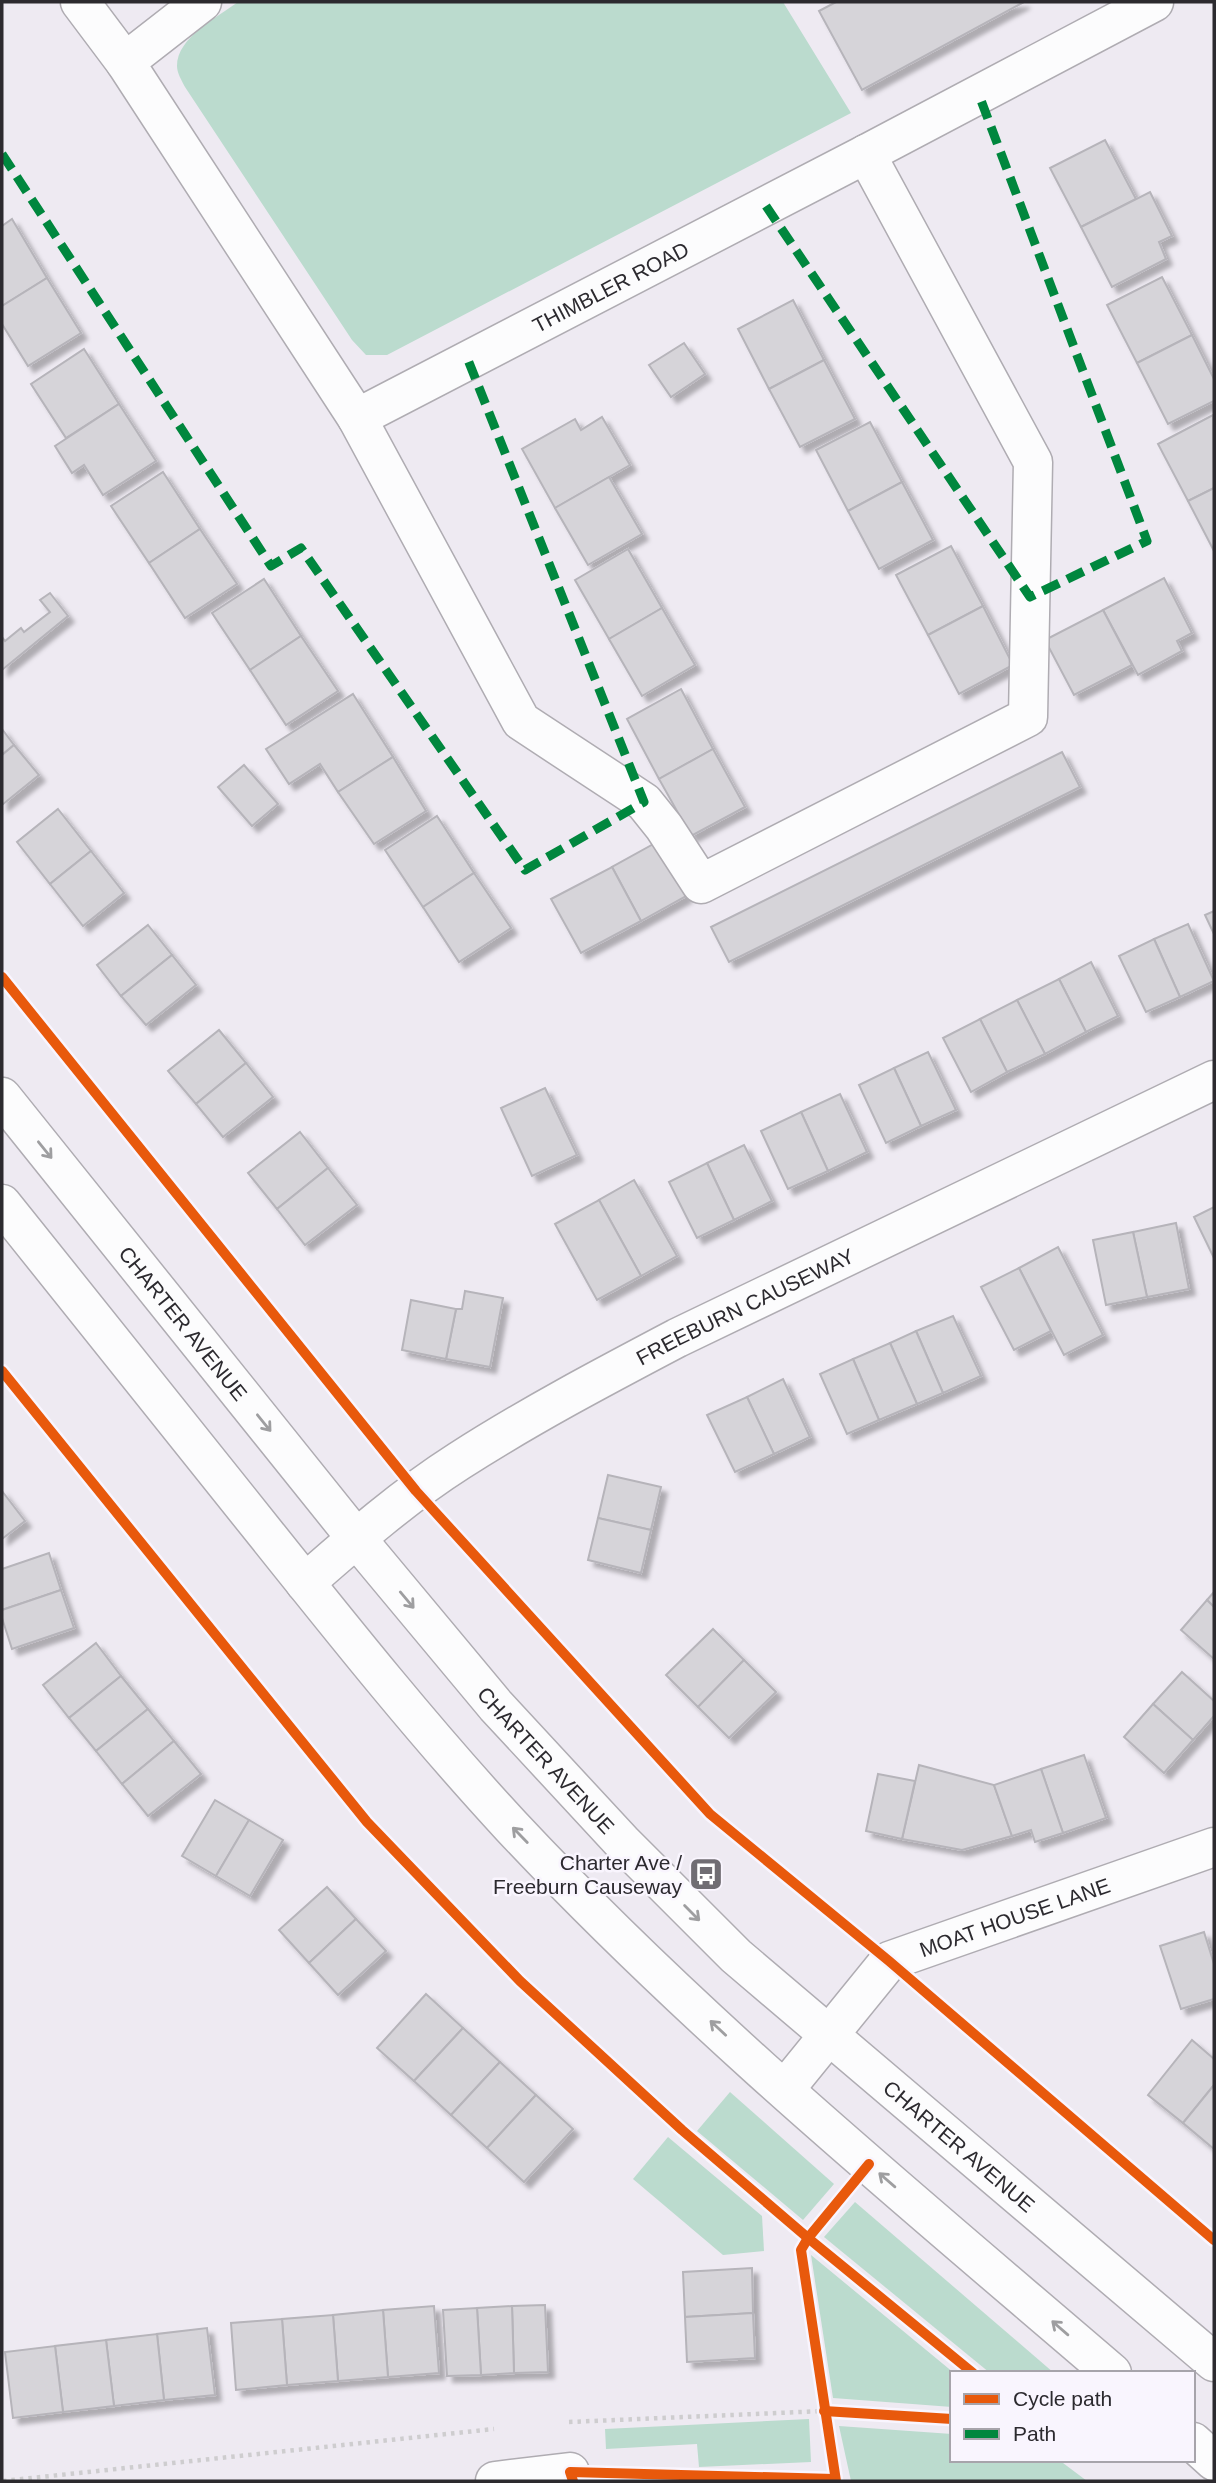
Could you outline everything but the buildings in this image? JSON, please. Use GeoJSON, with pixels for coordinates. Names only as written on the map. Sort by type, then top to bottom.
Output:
{"type":"FeatureCollection","features":[{"type":"Feature","properties":{"kind":"street"},"geometry":{"type":"LineString","coordinates":[[80,2],[125,62],[357,418],[521,721],[644,802],[664,827],[701,884],[1028,717],[1032,462],[866,154]]}},
{"type":"Feature","properties":{"kind":"street"},"geometry":{"type":"LineString","coordinates":[[125,62],[202,2]]}},
{"type":"Feature","properties":{"kind":"street","name":"THIMBLER ROAD"},"geometry":{"type":"LineString","coordinates":[[357,418],[1154,2]]}},
{"type":"Feature","properties":{"kind":"street","name":"FREEBURN CAUSEWAY"},"geometry":{"type":"LineString","coordinates":[[305,1583],[416,1490],[459,1461],[622,1367],[677,1338],[1214,1080]]}},
{"type":"Feature","properties":{"kind":"street","name":"CHARTER AVENUE"},"geometry":{"type":"LineString","coordinates":[[2,1097],[356,1538],[496,1706],[622,1842],[736,1956],[1214,2362]]}},
{"type":"Feature","properties":{"kind":"street"},"geometry":{"type":"LineString","coordinates":[[2,1204],[397,1696],[511,1825],[629,1945],[785,2089],[1110,2371]]}},
{"type":"Feature","properties":{"kind":"street","name":"MOAT HOUSE LANE"},"geometry":{"type":"LineString","coordinates":[[785,2089],[890,1961],[1214,1847]]}},
{"type":"Feature","properties":{"kind":"street"},"geometry":{"type":"LineString","coordinates":[[1195,2444],[1214,2460]]}},
{"type":"Feature","properties":{"kind":"street"},"geometry":{"type":"LineString","coordinates":[[495,2481],[570,2472]]}},
{"type":"Feature","properties":{"kind":"path"},"geometry":{"type":"LineString","coordinates":[[2,1370],[367,1822],[520,1981],[682,2130],[808,2238],[971,2371]]}},
{"type":"Feature","properties":{"kind":"path"},"geometry":{"type":"LineString","coordinates":[[808,2238],[801,2250],[826,2425]]}},
{"type":"Feature","properties":{"kind":"path"},"geometry":{"type":"LineString","coordinates":[[562,2422],[837,2412]]}},
{"type":"Feature","properties":{"kind":"path"},"geometry":{"type":"LineString","coordinates":[[3,2481],[507,2428]]}},
{"type":"Feature","properties":{"kind":"path"},"geometry":{"type":"LineString","coordinates":[[821,2479],[834,2481],[832,2466]]}},
{"type":"Feature","properties":{"kind":"green space"},"geometry":{"type":"Polygon","coordinates":[[[238,2],[783,2],[851,113],[387,355],[366,355],[352,340],[179,74],[179,56],[191,37],[238,2]]]}},
{"type":"Feature","properties":{"kind":"green space"},"geometry":{"type":"Polygon","coordinates":[[[730,2092],[834,2184],[803,2220],[697,2131],[730,2092]]]}},
{"type":"Feature","properties":{"kind":"green space"},"geometry":{"type":"Polygon","coordinates":[[[668,2137],[762,2216],[764,2251],[723,2255],[633,2179],[668,2137]]]}},
{"type":"Feature","properties":{"kind":"green space"},"geometry":{"type":"Polygon","coordinates":[[[855,2202],[1052,2371],[988,2371],[824,2237],[855,2202]]]}},
{"type":"Feature","properties":{"kind":"green space"},"geometry":{"type":"Polygon","coordinates":[[[811,2255],[952,2371],[950,2407],[833,2398],[811,2255]]]}},
{"type":"Feature","properties":{"kind":"green space"},"geometry":{"type":"Polygon","coordinates":[[[809,2419],[811,2462],[699,2467],[697,2444],[606,2449],[605,2429],[809,2419]]]}},
{"type":"Feature","properties":{"kind":"green space"},"geometry":{"type":"Polygon","coordinates":[[[839,2426],[950,2434],[950,2462],[1062,2462],[1087,2481],[851,2481],[839,2426]]]}},
{"type":"Feature","properties":{"kind":"marked path"},"geometry":{"type":"LineString","coordinates":[[766,206],[1030,597],[1147,541],[979,95]]}},
{"type":"Feature","properties":{"kind":"marked path"},"geometry":{"type":"LineString","coordinates":[[2,154],[271,566],[301,548],[525,870],[644,802],[468,360]]}},
{"type":"Feature","properties":{"kind":"cycle path"},"geometry":{"type":"LineString","coordinates":[[2,977],[416,1491],[710,1814],[889,1961],[1214,2240]]}},
{"type":"Feature","properties":{"kind":"cycle path"},"geometry":{"type":"LineString","coordinates":[[2,1371],[367,1822],[520,1981],[682,2130],[808,2238],[971,2371]]}},
{"type":"Feature","properties":{"kind":"cycle path"},"geometry":{"type":"LineString","coordinates":[[836,2481],[801,2250],[869,2164]]}},
{"type":"Feature","properties":{"kind":"cycle path"},"geometry":{"type":"LineString","coordinates":[[824,2411],[950,2419]]}},
{"type":"Feature","properties":{"kind":"cycle path"},"geometry":{"type":"LineString","coordinates":[[573,2481],[570,2472],[834,2479]]}},
{"type":"Feature","properties":{"kind":"place","name":"Charter Ave / Freeburn Causeway"},"geometry":{"type":"Point","coordinates":[706,1874]}}]}
